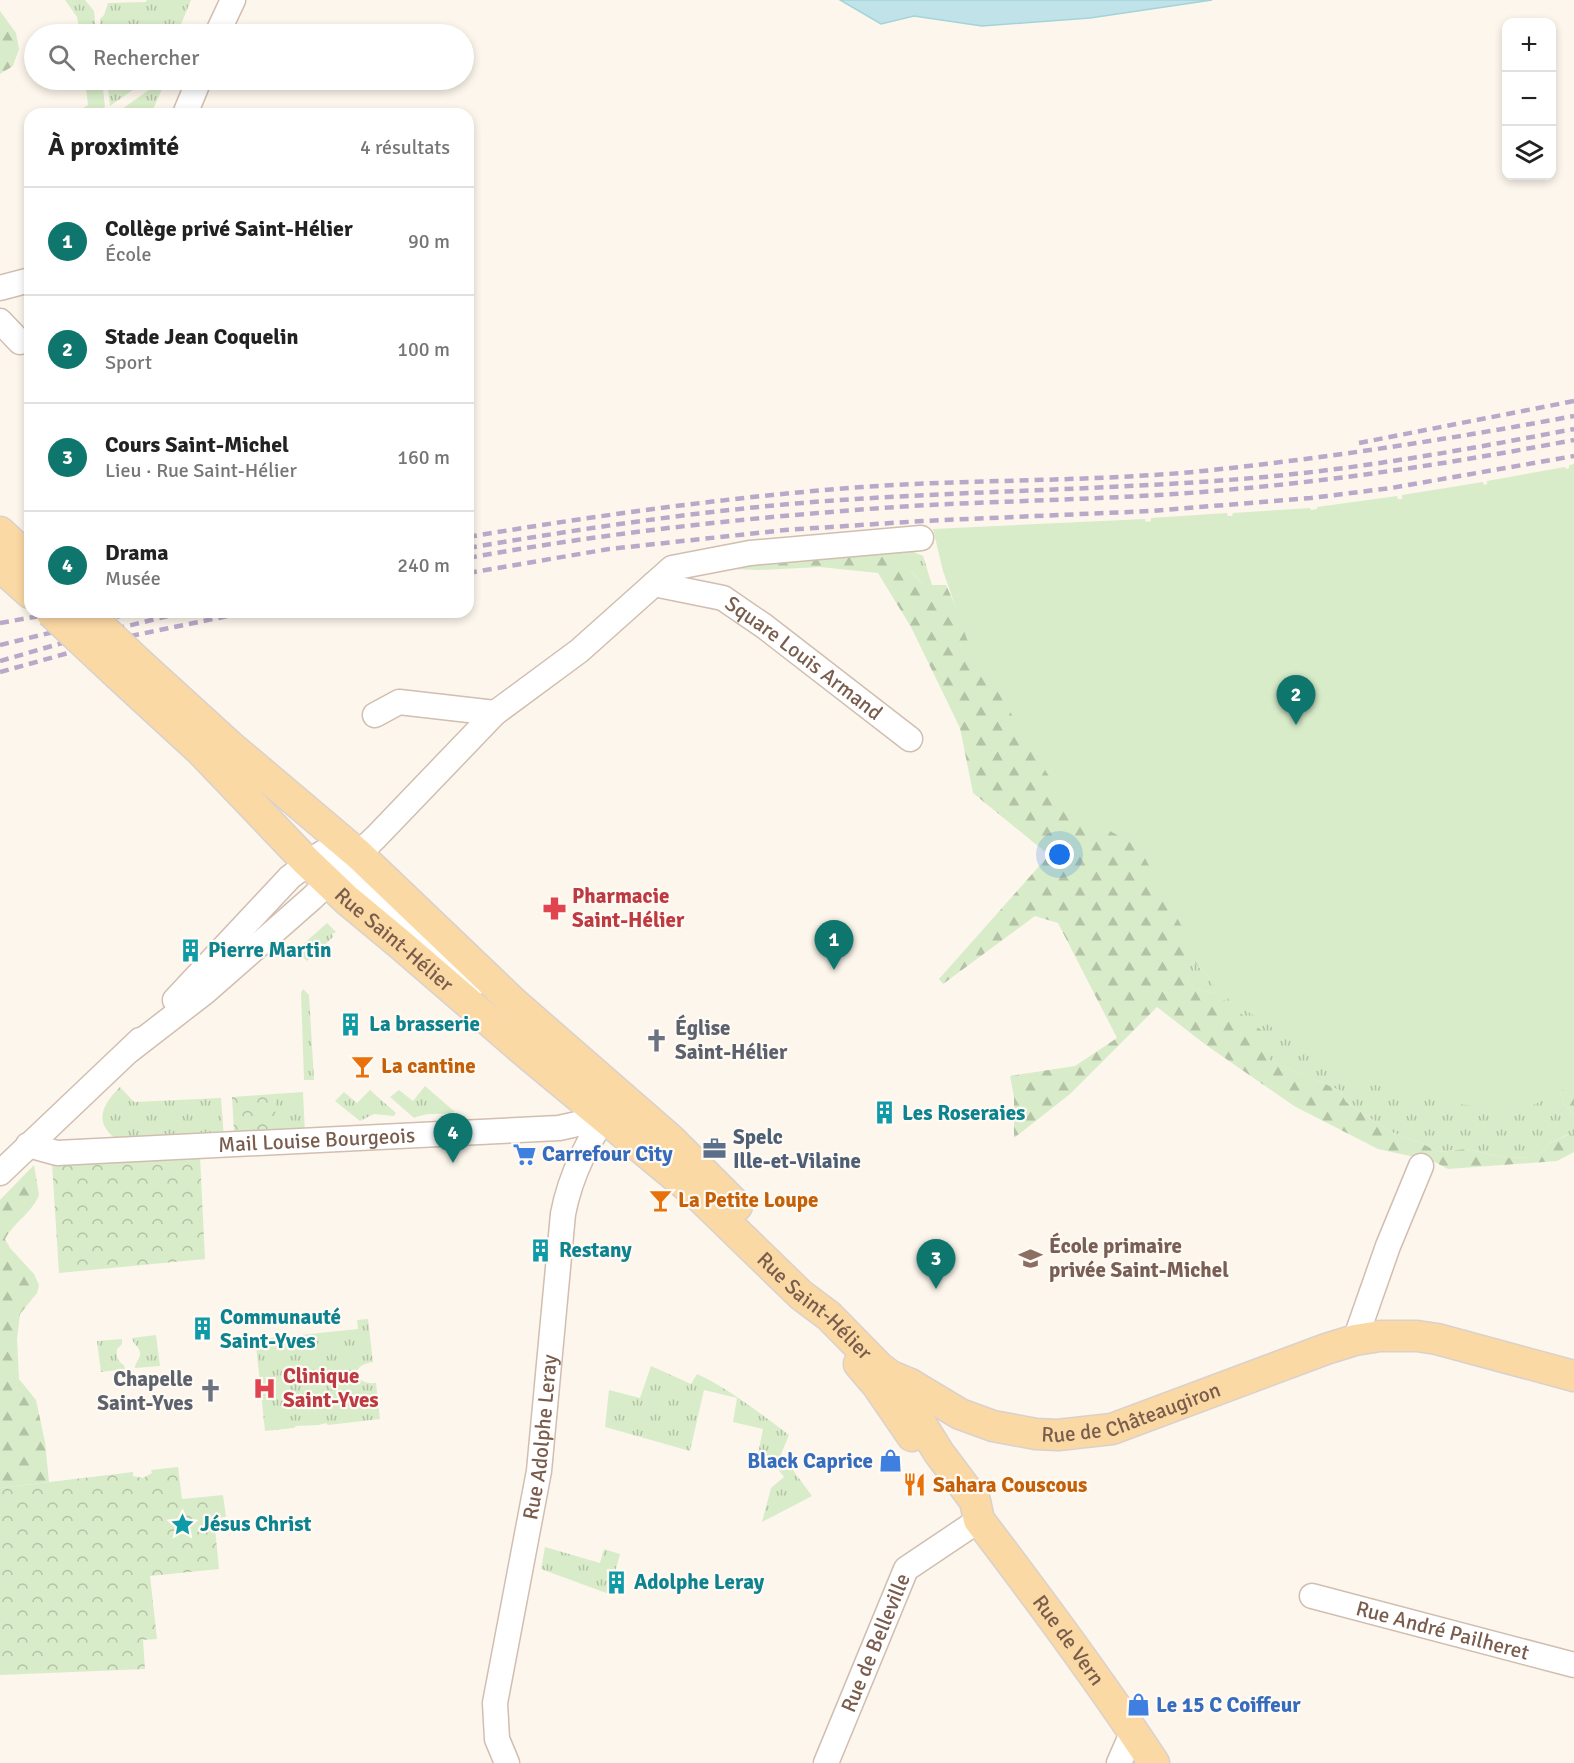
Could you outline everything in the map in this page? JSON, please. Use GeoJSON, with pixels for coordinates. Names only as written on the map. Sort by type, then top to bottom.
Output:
{"type":"FeatureCollection","features":[{"type":"Feature","properties":{"kind":"main road"},"geometry":{"type":"LineString","coordinates":[[0,532],[24,554]]}},
{"type":"Feature","properties":{"kind":"main road"},"geometry":{"type":"LineString","coordinates":[[0,566],[24,588]]}},
{"type":"Feature","properties":{"kind":"main road"},"geometry":{"type":"LineString","coordinates":[[59,618],[127,668]]}},
{"type":"Feature","properties":{"kind":"main road"},"geometry":{"type":"LineString","coordinates":[[90,618],[127,668]]}},
{"type":"Feature","properties":{"kind":"main road","name":"Rue Saint-Hélier"},"geometry":{"type":"LineString","coordinates":[[127,668],[229,745],[334,867],[514,1003],[699,1196],[801,1295],[829,1316],[880,1368],[909,1384]]}},
{"type":"Feature","properties":{"kind":"main road","name":"Rue Saint-Hélier"},"geometry":{"type":"LineString","coordinates":[[127,668],[201,751],[334,867],[613,1107],[670,1139],[874,1337],[899,1367],[909,1384]]}},
{"type":"Feature","properties":{"kind":"main road","name":"Rue de Vern"},"geometry":{"type":"LineString","coordinates":[[801,1295],[821,1322],[877,1385],[962,1511],[980,1520]]}},
{"type":"Feature","properties":{"kind":"main road","name":"Rue de Châteaugiron"},"geometry":{"type":"LineString","coordinates":[[909,1384],[960,1414],[993,1426],[1036,1434],[1085,1434],[1132,1423],[1355,1340],[1380,1336],[1437,1339],[1574,1376]]}},
{"type":"Feature","properties":{"kind":"main road","name":"Rue de Vern"},"geometry":{"type":"LineString","coordinates":[[909,1384],[909,1396],[921,1424],[939,1453],[975,1501],[980,1520],[1060,1627],[1154,1763]]}},
{"type":"Feature","properties":{"kind":"street"},"geometry":{"type":"LineString","coordinates":[[222,24],[233,0]]}},
{"type":"Feature","properties":{"kind":"street"},"geometry":{"type":"LineString","coordinates":[[187,108],[195,90]]}},
{"type":"Feature","properties":{"kind":"street"},"geometry":{"type":"LineString","coordinates":[[0,288],[24,282]]}},
{"type":"Feature","properties":{"kind":"street"},"geometry":{"type":"LineString","coordinates":[[0,321],[20,342]]}},
{"type":"Feature","properties":{"kind":"street"},"geometry":{"type":"LineString","coordinates":[[0,1173],[130,1050],[204,992],[495,713],[579,651],[672,568],[750,553],[921,538]]}},
{"type":"Feature","properties":{"kind":"street","name":"Square Louis Armand"},"geometry":{"type":"LineString","coordinates":[[654,584],[723,598],[764,626],[910,739]]}},
{"type":"Feature","properties":{"kind":"street"},"geometry":{"type":"LineString","coordinates":[[375,715],[399,702],[495,713]]}},
{"type":"Feature","properties":{"kind":"street","name":"Mail Louise Bourgeois"},"geometry":{"type":"LineString","coordinates":[[28,1145],[57,1154],[559,1128],[613,1107]]}},
{"type":"Feature","properties":{"kind":"street","name":"Rue Adolphe Leray"},"geometry":{"type":"LineString","coordinates":[[507,1763],[497,1739],[495,1703],[539,1471],[565,1201],[596,1129],[613,1107]]}},
{"type":"Feature","properties":{"kind":"street"},"geometry":{"type":"LineString","coordinates":[[1355,1340],[1388,1246],[1421,1166]]}},
{"type":"Feature","properties":{"kind":"street","name":"Rue de Belleville"},"geometry":{"type":"LineString","coordinates":[[826,1763],[906,1569],[980,1520]]}},
{"type":"Feature","properties":{"kind":"street","name":"Rue André Pailheret"},"geometry":{"type":"LineString","coordinates":[[1312,1596],[1574,1665]]}},
{"type":"Feature","properties":{"kind":"street"},"geometry":{"type":"LineString","coordinates":[[1119,1763],[1133,1731]]}},
{"type":"Feature","properties":{"kind":"green space"},"geometry":{"type":"Polygon","coordinates":[[[65,0],[85,0],[94,11],[95,24],[78,24],[77,17],[65,0]]]}},
{"type":"Feature","properties":{"kind":"green space"},"geometry":{"type":"Polygon","coordinates":[[[147,0],[191,0],[181,24],[100,24],[100,19],[108,3],[146,2],[147,0]]]}},
{"type":"Feature","properties":{"kind":"green space"},"geometry":{"type":"Polygon","coordinates":[[[0,11],[16,33],[19,49],[13,66],[0,74],[0,11]]]}},
{"type":"Feature","properties":{"kind":"green space"},"geometry":{"type":"Polygon","coordinates":[[[86,90],[103,90],[105,107],[83,108],[88,105],[86,90]]]}},
{"type":"Feature","properties":{"kind":"green space"},"geometry":{"type":"Polygon","coordinates":[[[108,90],[133,90],[110,106],[108,90]]]}},
{"type":"Feature","properties":{"kind":"green space"},"geometry":{"type":"Polygon","coordinates":[[[149,90],[162,90],[154,108],[123,108],[149,90]]]}},
{"type":"Feature","properties":{"kind":"green space"},"geometry":{"type":"Polygon","coordinates":[[[1574,464],[1574,1085],[1517,1113],[1423,1098],[1353,1079],[1217,992],[1139,847],[1068,808],[968,642],[943,571],[933,529],[1145,519],[1146,522],[1151,521],[1151,518],[1227,513],[1228,516],[1232,516],[1233,513],[1310,508],[1311,510],[1317,507],[1397,496],[1398,499],[1402,499],[1402,495],[1483,482],[1484,485],[1487,481],[1565,467],[1566,469],[1569,465],[1574,464]]]}},
{"type":"Feature","properties":{"kind":"green space"},"geometry":{"type":"Polygon","coordinates":[[[880,550],[909,550],[923,556],[932,585],[924,585],[912,572],[880,550]]]}},
{"type":"Feature","properties":{"kind":"green space"},"geometry":{"type":"Polygon","coordinates":[[[880,550],[902,562],[924,585],[946,585],[964,625],[1574,1078],[1574,1115],[1564,1104],[1560,1090],[1216,985],[1194,962],[1187,965],[1187,978],[1193,988],[1217,994],[1267,1035],[1269,1060],[1339,1090],[1346,1102],[1391,1132],[1438,1152],[1466,1149],[1507,1158],[1534,1157],[1548,1144],[1568,1135],[1574,1135],[1574,1152],[1557,1161],[1448,1169],[1433,1161],[1378,1149],[1294,1106],[1206,1045],[1157,1007],[1070,1094],[1014,1138],[1014,1097],[1010,1076],[1075,1066],[1117,1038],[1058,923],[1035,916],[943,984],[939,979],[1049,855],[973,793],[960,728],[911,627],[878,573],[820,567],[726,569],[781,558],[880,550]]]}},
{"type":"Feature","properties":{"kind":"green space"},"geometry":{"type":"Polygon","coordinates":[[[327,923],[336,932],[332,934],[333,937],[307,961],[304,958],[301,959],[299,948],[327,923]]]}},
{"type":"Feature","properties":{"kind":"green space"},"geometry":{"type":"Polygon","coordinates":[[[1194,962],[1216,985],[1560,1090],[1564,1104],[1574,1115],[1574,1135],[1567,1135],[1548,1144],[1534,1157],[1507,1158],[1466,1149],[1438,1152],[1391,1132],[1346,1102],[1339,1090],[1268,1060],[1217,994],[1193,988],[1187,978],[1186,965],[1194,962]]]}},
{"type":"Feature","properties":{"kind":"green space"},"geometry":{"type":"Polygon","coordinates":[[[303,989],[309,995],[314,1080],[304,1080],[301,992],[303,989]]]}},
{"type":"Feature","properties":{"kind":"green space"},"geometry":{"type":"Polygon","coordinates":[[[425,1086],[455,1112],[414,1118],[390,1097],[399,1090],[413,1101],[425,1086]]]}},
{"type":"Feature","properties":{"kind":"green space"},"geometry":{"type":"Polygon","coordinates":[[[120,1087],[134,1102],[221,1098],[224,1139],[116,1139],[104,1126],[102,1119],[105,1106],[120,1087]]]}},
{"type":"Feature","properties":{"kind":"green space"},"geometry":{"type":"Polygon","coordinates":[[[370,1090],[396,1113],[394,1116],[374,1114],[360,1121],[335,1101],[344,1092],[357,1103],[370,1090]]]}},
{"type":"Feature","properties":{"kind":"green space"},"geometry":{"type":"Polygon","coordinates":[[[303,1092],[305,1135],[233,1139],[234,1132],[276,1130],[274,1094],[303,1092]]]}},
{"type":"Feature","properties":{"kind":"green space"},"geometry":{"type":"Polygon","coordinates":[[[274,1094],[277,1130],[234,1132],[232,1097],[274,1094]]]}},
{"type":"Feature","properties":{"kind":"green space"},"geometry":{"type":"Polygon","coordinates":[[[200,1157],[205,1259],[59,1273],[52,1164],[200,1157]]]}},
{"type":"Feature","properties":{"kind":"green space"},"geometry":{"type":"Polygon","coordinates":[[[34,1165],[39,1195],[5,1239],[10,1248],[34,1274],[39,1285],[37,1293],[20,1314],[17,1339],[19,1379],[36,1400],[45,1442],[49,1482],[0,1488],[0,1200],[34,1165]]]}},
{"type":"Feature","properties":{"kind":"green space"},"geometry":{"type":"Polygon","coordinates":[[[368,1319],[373,1362],[360,1367],[357,1374],[362,1381],[376,1383],[380,1419],[265,1431],[256,1345],[263,1344],[262,1339],[358,1329],[357,1320],[368,1319]]]}},
{"type":"Feature","properties":{"kind":"green space"},"geometry":{"type":"Polygon","coordinates":[[[156,1335],[160,1366],[135,1368],[140,1352],[132,1338],[156,1335]]]}},
{"type":"Feature","properties":{"kind":"green space"},"geometry":{"type":"Polygon","coordinates":[[[122,1339],[117,1354],[118,1360],[125,1369],[101,1372],[97,1341],[122,1339]]]}},
{"type":"Feature","properties":{"kind":"green space"},"geometry":{"type":"Polygon","coordinates":[[[651,1366],[691,1384],[697,1374],[709,1380],[744,1402],[789,1435],[781,1454],[812,1496],[762,1522],[771,1488],[784,1477],[771,1460],[763,1466],[757,1459],[763,1429],[733,1422],[737,1398],[704,1390],[690,1451],[605,1427],[609,1390],[640,1398],[651,1366]]]}},
{"type":"Feature","properties":{"kind":"green space"},"geometry":{"type":"Polygon","coordinates":[[[178,1467],[182,1499],[223,1495],[226,1517],[214,1518],[219,1569],[150,1576],[157,1639],[143,1640],[145,1669],[0,1675],[0,1488],[133,1472],[133,1476],[143,1478],[152,1473],[151,1470],[178,1467]]]}},
{"type":"Feature","properties":{"kind":"green space"},"geometry":{"type":"Polygon","coordinates":[[[545,1547],[600,1563],[604,1549],[620,1554],[609,1594],[541,1569],[545,1547]]]}},
{"type":"Feature","properties":{"kind":"water"},"geometry":{"type":"Polygon","coordinates":[[[840,0],[1212,0],[1090,18],[982,26],[914,16],[881,24],[840,0]]]}},
{"type":"Feature","properties":{"kind":"railway"},"geometry":{"type":"LineString","coordinates":[[1359,443],[1574,401]]}},
{"type":"Feature","properties":{"kind":"railway"},"geometry":{"type":"LineString","coordinates":[[474,536],[566,521],[813,491],[905,484],[1118,477],[1203,471],[1389,447],[1574,416]]}},
{"type":"Feature","properties":{"kind":"railway"},"geometry":{"type":"LineString","coordinates":[[474,547],[662,518],[807,502],[1171,484],[1275,476],[1425,456],[1574,429]]}},
{"type":"Feature","properties":{"kind":"railway"},"geometry":{"type":"LineString","coordinates":[[474,557],[681,526],[788,516],[896,507],[1143,496],[1269,486],[1400,470],[1574,440]]}},
{"type":"Feature","properties":{"kind":"railway"},"geometry":{"type":"LineString","coordinates":[[474,572],[609,549],[785,530],[922,521],[1151,511],[1311,498],[1391,488],[1574,456]]}},
{"type":"Feature","properties":{"kind":"railway"},"geometry":{"type":"LineString","coordinates":[[0,623],[28,618]]}},
{"type":"Feature","properties":{"kind":"railway"},"geometry":{"type":"LineString","coordinates":[[0,645],[111,618]]}},
{"type":"Feature","properties":{"kind":"railway"},"geometry":{"type":"LineString","coordinates":[[0,661],[160,618]]}},
{"type":"Feature","properties":{"kind":"railway"},"geometry":{"type":"LineString","coordinates":[[0,672],[126,637],[218,618]]}},
{"type":"Feature","properties":{"kind":"place","name":"Stade Jean Coquelin"},"geometry":{"type":"Point","coordinates":[1296,725]}},
{"type":"Feature","properties":{"kind":"place","name":"Pharmacie Saint-Hélier"},"geometry":{"type":"Point","coordinates":[554,908]}},
{"type":"Feature","properties":{"kind":"place","name":"Pierre Martin"},"geometry":{"type":"Point","coordinates":[190,950]}},
{"type":"Feature","properties":{"kind":"place","name":"Collège privé Saint-Hélier"},"geometry":{"type":"Point","coordinates":[834,970]}},
{"type":"Feature","properties":{"kind":"place","name":"La brasserie"},"geometry":{"type":"Point","coordinates":[351,1024]}},
{"type":"Feature","properties":{"kind":"place","name":"Église Saint-Hélier"},"geometry":{"type":"Point","coordinates":[657,1040]}},
{"type":"Feature","properties":{"kind":"place","name":"La cantine"},"geometry":{"type":"Point","coordinates":[363,1066]}},
{"type":"Feature","properties":{"kind":"place","name":"Les Roseraies"},"geometry":{"type":"Point","coordinates":[884,1113]}},
{"type":"Feature","properties":{"kind":"place","name":"Spelc Ille-et-Vilaine"},"geometry":{"type":"Point","coordinates":[715,1149]}},
{"type":"Feature","properties":{"kind":"place","name":"Carrefour City"},"geometry":{"type":"Point","coordinates":[524,1154]}},
{"type":"Feature","properties":{"kind":"place","name":"Drama"},"geometry":{"type":"Point","coordinates":[453,1163]}},
{"type":"Feature","properties":{"kind":"place","name":"La Petite Loupe"},"geometry":{"type":"Point","coordinates":[660,1200]}},
{"type":"Feature","properties":{"kind":"place","name":"Restany"},"geometry":{"type":"Point","coordinates":[541,1250]}},
{"type":"Feature","properties":{"kind":"place","name":"École primaire privée Saint-Michel"},"geometry":{"type":"Point","coordinates":[1031,1258]}},
{"type":"Feature","properties":{"kind":"place","name":"Cours Saint-Michel"},"geometry":{"type":"Point","coordinates":[936,1289]}},
{"type":"Feature","properties":{"kind":"place","name":"Communauté Saint-Yves"},"geometry":{"type":"Point","coordinates":[202,1329]}},
{"type":"Feature","properties":{"kind":"place","name":"Clinique Saint-Yves"},"geometry":{"type":"Point","coordinates":[265,1388]}},
{"type":"Feature","properties":{"kind":"place","name":"Chapelle Saint-Yves"},"geometry":{"type":"Point","coordinates":[211,1391]}},
{"type":"Feature","properties":{"kind":"place","name":"Black Caprice"},"geometry":{"type":"Point","coordinates":[891,1461]}},
{"type":"Feature","properties":{"kind":"place","name":"Sahara Couscous"},"geometry":{"type":"Point","coordinates":[915,1485]}},
{"type":"Feature","properties":{"kind":"place","name":"Jésus Christ"},"geometry":{"type":"Point","coordinates":[182,1524]}},
{"type":"Feature","properties":{"kind":"place","name":"Adolphe Leray"},"geometry":{"type":"Point","coordinates":[616,1582]}},
{"type":"Feature","properties":{"kind":"place","name":"Le 15 C Coiffeur"},"geometry":{"type":"Point","coordinates":[1138,1705]}}]}
